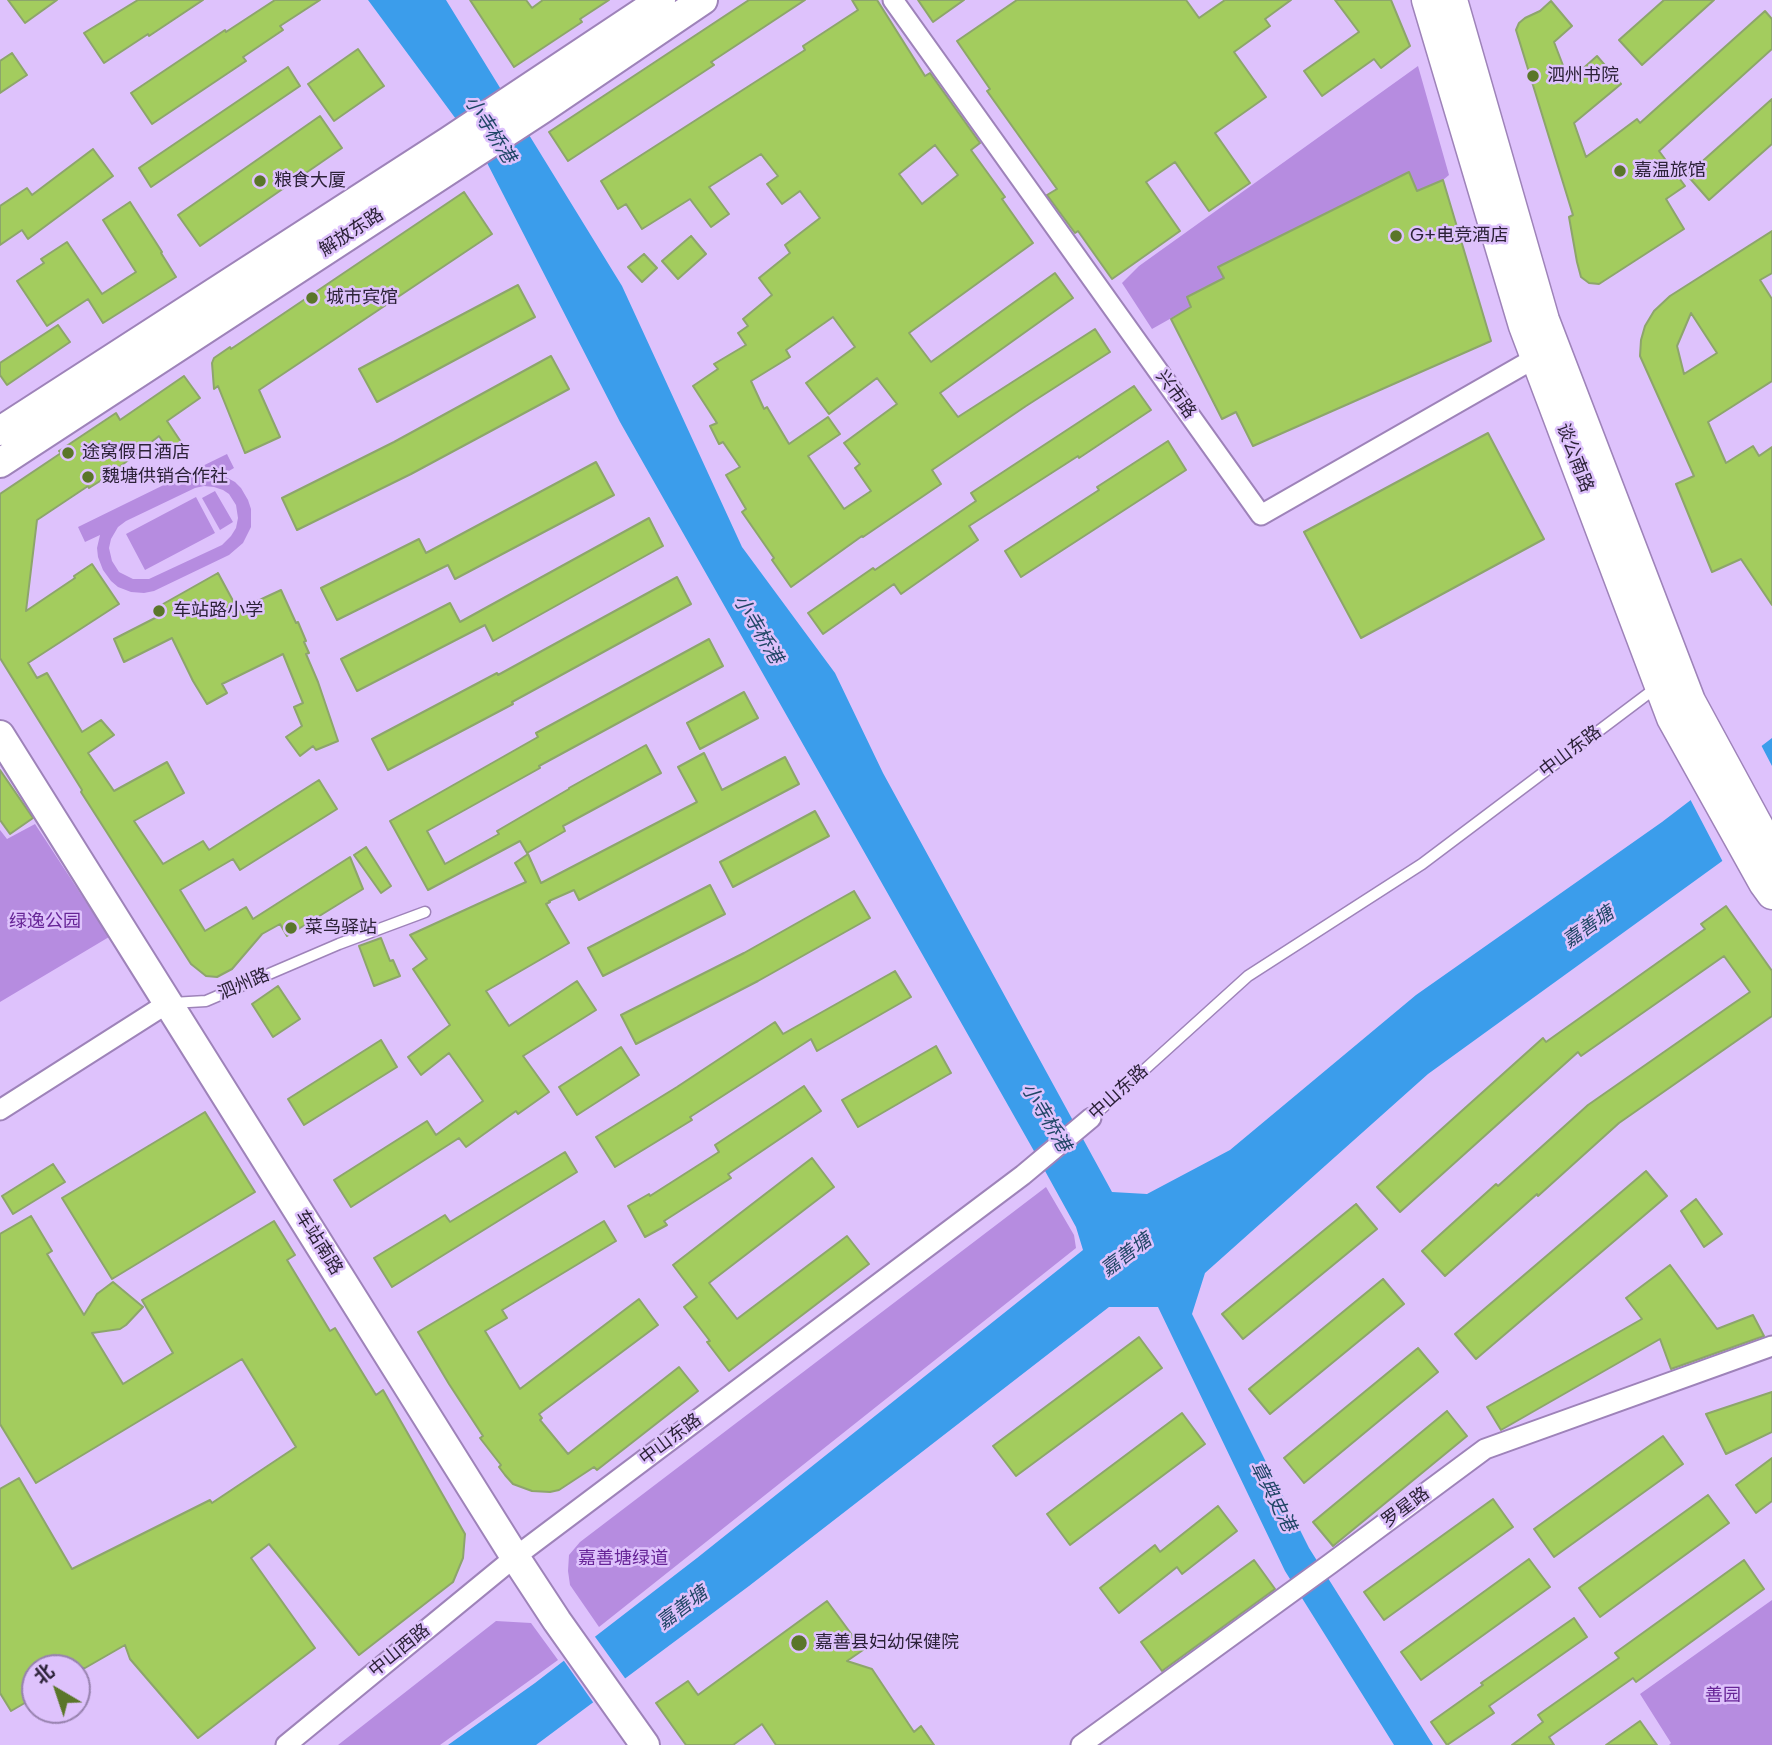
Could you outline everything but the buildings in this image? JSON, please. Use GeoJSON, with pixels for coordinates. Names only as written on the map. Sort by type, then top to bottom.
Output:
{"type":"FeatureCollection","features":[{"type":"Feature","properties":{"kind":"main road","name":"解放东路"},"geometry":{"type":"LineString","coordinates":[[535,99],[661,0]]}},
{"type":"Feature","properties":{"kind":"main road","name":"解放东路"},"geometry":{"type":"LineString","coordinates":[[0,463],[456,151],[535,99],[703,0]]}},
{"type":"Feature","properties":{"kind":"main road","name":"谈公南路"},"geometry":{"type":"LineString","coordinates":[[1427,0],[1524,326],[1545,353],[1681,709],[1768,889]]}},
{"type":"Feature","properties":{"kind":"main road","name":"谈公南路"},"geometry":{"type":"LineString","coordinates":[[1452,0],[1544,320],[1545,353],[1660,685],[1681,709],[1772,852]]}},
{"type":"Feature","properties":{"kind":"main road","name":"解放东路"},"geometry":{"type":"LineString","coordinates":[[0,431],[456,151]]}},
{"type":"Feature","properties":{"kind":"main road","name":"车站南路"},"geometry":{"type":"LineString","coordinates":[[0,735],[515,1558],[645,1745]]}},
{"type":"Feature","properties":{"kind":"street","name":"兴市路"},"geometry":{"type":"LineString","coordinates":[[893,0],[1261,515],[1545,353]]}},
{"type":"Feature","properties":{"kind":"street","name":"泗州路"},"geometry":{"type":"LineString","coordinates":[[0,1110],[168,1003]]}},
{"type":"Feature","properties":{"kind":"street","name":"中山东路"},"geometry":{"type":"LineString","coordinates":[[515,1558],[1023,1175],[1091,1118]]}},
{"type":"Feature","properties":{"kind":"street","name":"罗星路"},"geometry":{"type":"LineString","coordinates":[[1081,1745],[1485,1449],[1772,1346]]}},
{"type":"Feature","properties":{"kind":"street","name":"中山西路"},"geometry":{"type":"LineString","coordinates":[[286,1745],[515,1558]]}},
{"type":"Feature","properties":{"kind":"lane","name":"中山东路"},"geometry":{"type":"LineString","coordinates":[[1091,1118],[1248,976],[1422,864],[1660,685]]}},
{"type":"Feature","properties":{"kind":"lane","name":"泗州路"},"geometry":{"type":"LineString","coordinates":[[168,1003],[206,1001],[339,944],[425,912]]}},
{"type":"Feature","properties":{"kind":"green space"},"geometry":{"type":"Polygon","coordinates":[[[1418,66],[1449,175],[1417,191],[1409,172],[1219,267],[1224,278],[1187,297],[1191,307],[1152,329],[1122,283],[1139,266],[1418,66]]]}},
{"type":"Feature","properties":{"kind":"green space"},"geometry":{"type":"Polygon","coordinates":[[[227,454],[234,468],[222,475],[241,488],[251,509],[251,527],[243,543],[229,555],[154,591],[144,593],[131,592],[111,581],[98,557],[100,535],[85,542],[78,527],[227,454]],[[214,487],[195,488],[118,527],[109,548],[112,561],[119,572],[133,579],[149,579],[222,545],[236,528],[238,518],[236,505],[229,494],[214,487]]]}},
{"type":"Feature","properties":{"kind":"green space"},"geometry":{"type":"Polygon","coordinates":[[[215,491],[233,522],[220,530],[202,498],[215,491]]]}},
{"type":"Feature","properties":{"kind":"green space"},"geometry":{"type":"Polygon","coordinates":[[[196,497],[215,533],[145,570],[126,534],[196,497]]]}},
{"type":"Feature","properties":{"kind":"green space","name":"绿逸公园"},"geometry":{"type":"Polygon","coordinates":[[[35,824],[109,937],[0,1002],[0,830],[7,839],[35,824]]]}},
{"type":"Feature","properties":{"kind":"green space","name":"嘉善塘绿道"},"geometry":{"type":"Polygon","coordinates":[[[1046,1187],[1074,1235],[1076,1248],[599,1627],[570,1585],[569,1555],[580,1542],[1046,1187]]]}},
{"type":"Feature","properties":{"kind":"green space","name":"善园"},"geometry":{"type":"Polygon","coordinates":[[[1772,1600],[1772,1745],[1669,1745],[1671,1743],[1640,1694],[1772,1600]]]}},
{"type":"Feature","properties":{"kind":"green space"},"geometry":{"type":"Polygon","coordinates":[[[496,1621],[531,1623],[558,1660],[440,1745],[338,1745],[496,1621]]]}},
{"type":"Feature","properties":{"kind":"water"},"geometry":{"type":"Polygon","coordinates":[[[368,0],[446,0],[622,286],[742,547],[835,673],[883,773],[1112,1192],[1147,1194],[1230,1150],[1416,995],[1662,822],[1772,738],[1772,825],[1428,1074],[1205,1273],[1192,1314],[1309,1548],[1433,1745],[1394,1745],[1285,1571],[1158,1307],[1109,1307],[749,1586],[536,1745],[448,1745],[535,1683],[697,1558],[1083,1250],[1076,1227],[1034,1151],[620,422],[484,157],[368,0]]]}},
{"type":"Feature","properties":{"kind":"pier"},"geometry":{"type":"Polygon","coordinates":[[[1760,743],[1772,766],[1772,830],[1724,864],[1689,797],[1760,743]]]}},
{"type":"Feature","properties":{"kind":"pier"},"geometry":{"type":"Polygon","coordinates":[[[593,1634],[627,1681],[595,1705],[562,1658],[593,1634]]]}},
{"type":"Feature","properties":{"kind":"place","name":"泗州书院"},"geometry":{"type":"Point","coordinates":[1533,76]}},
{"type":"Feature","properties":{"kind":"place","name":"嘉温旅馆"},"geometry":{"type":"Point","coordinates":[1620,171]}},
{"type":"Feature","properties":{"kind":"place","name":"粮食大厦"},"geometry":{"type":"Point","coordinates":[260,181]}},
{"type":"Feature","properties":{"kind":"place","name":"G+电竞酒店"},"geometry":{"type":"Point","coordinates":[1396,236]}},
{"type":"Feature","properties":{"kind":"place","name":"城市宾馆"},"geometry":{"type":"Point","coordinates":[312,298]}},
{"type":"Feature","properties":{"kind":"place","name":"途窝假日酒店"},"geometry":{"type":"Point","coordinates":[68,453]}},
{"type":"Feature","properties":{"kind":"place","name":"魏塘供销合作社"},"geometry":{"type":"Point","coordinates":[88,477]}},
{"type":"Feature","properties":{"kind":"place","name":"车站路小学"},"geometry":{"type":"Point","coordinates":[159,611]}},
{"type":"Feature","properties":{"kind":"place","name":"菜鸟驿站"},"geometry":{"type":"Point","coordinates":[291,928]}},
{"type":"Feature","properties":{"kind":"place","name":"嘉善县妇幼保健院"},"geometry":{"type":"Point","coordinates":[799,1643]}},
{"type":"Feature","properties":{"kind":"water label","name":"小寺桥港"},"geometry":{"type":"Point","coordinates":[489,130]}},
{"type":"Feature","properties":{"kind":"water label","name":"小寺桥港"},"geometry":{"type":"Point","coordinates":[757,630]}},
{"type":"Feature","properties":{"kind":"water label","name":"嘉善塘"},"geometry":{"type":"Point","coordinates":[1589,928]}},
{"type":"Feature","properties":{"kind":"water label","name":"小寺桥港"},"geometry":{"type":"Point","coordinates":[1045,1118]}},
{"type":"Feature","properties":{"kind":"water label","name":"嘉善塘"},"geometry":{"type":"Point","coordinates":[1127,1256]}},
{"type":"Feature","properties":{"kind":"water label","name":"章典史港"},"geometry":{"type":"Point","coordinates":[1272,1497]}},
{"type":"Feature","properties":{"kind":"water label","name":"嘉善塘"},"geometry":{"type":"Point","coordinates":[683,1609]}}]}
